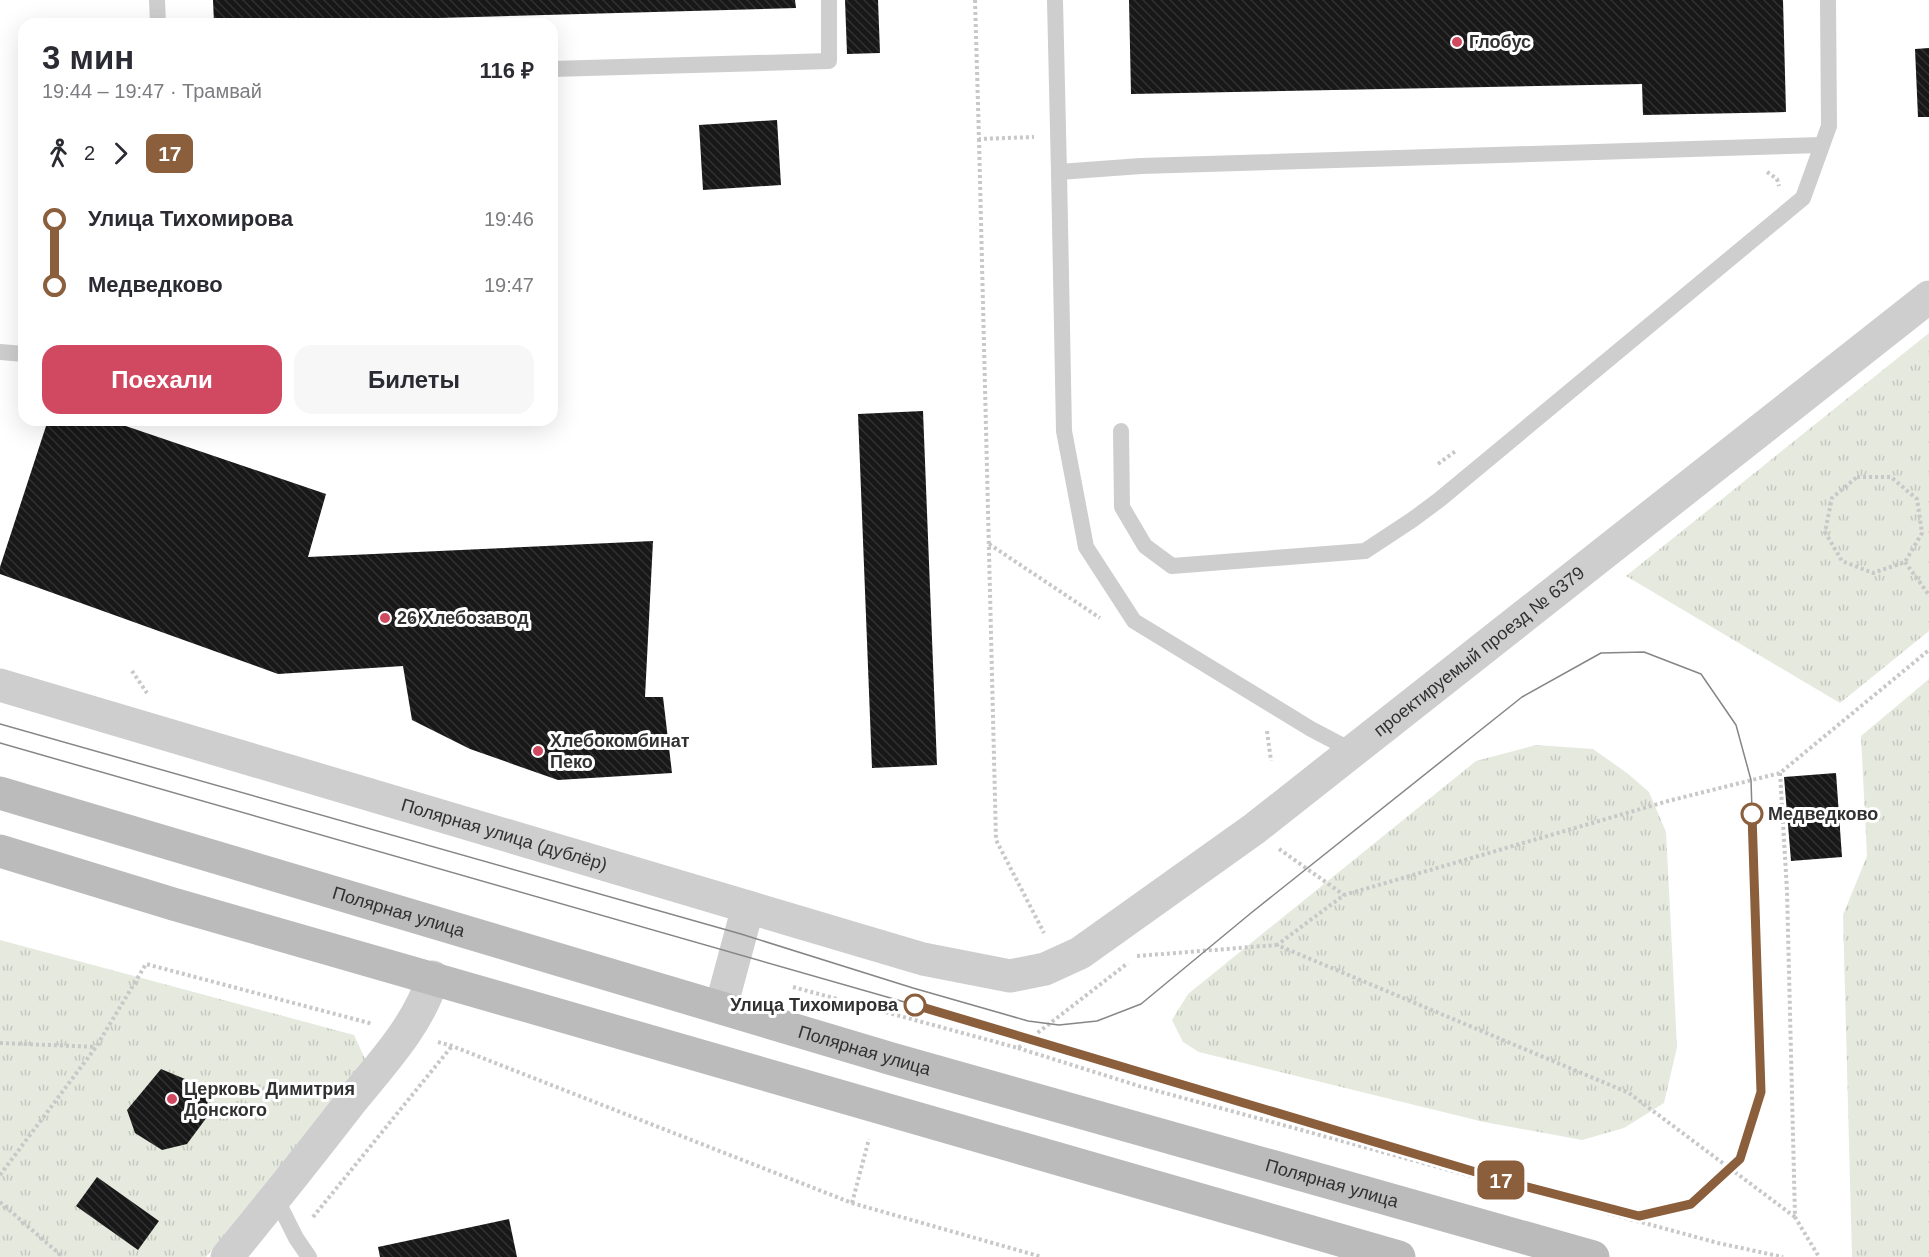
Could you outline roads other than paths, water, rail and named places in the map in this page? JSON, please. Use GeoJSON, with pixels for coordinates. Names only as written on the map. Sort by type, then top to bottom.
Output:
{"type":"FeatureCollection","features":[{"type":"Feature","properties":{"kind":"main road","name":"Полярная улица"},"geometry":{"type":"LineString","coordinates":[[0,793],[902,1062],[1593,1257]]}},
{"type":"Feature","properties":{"kind":"main road"},"geometry":{"type":"LineString","coordinates":[[0,851],[173,904],[434,977],[1399,1257]]}},
{"type":"Feature","properties":{"kind":"street","name":"проектируемый проезд № 6379"},"geometry":{"type":"LineString","coordinates":[[1010,976],[1045,969],[1080,953],[1254,829],[1929,297]]}},
{"type":"Feature","properties":{"kind":"street","name":"Полярная улица (дублёр)"},"geometry":{"type":"LineString","coordinates":[[0,685],[923,959],[1010,976]]}},
{"type":"Feature","properties":{"kind":"street"},"geometry":{"type":"LineString","coordinates":[[721,1007],[748,907]]}},
{"type":"Feature","properties":{"kind":"street"},"geometry":{"type":"LineString","coordinates":[[227,1257],[405,1033],[428,996],[434,977]]}},
{"type":"Feature","properties":{"kind":"lane"},"geometry":{"type":"LineString","coordinates":[[157,0],[158,18]]}},
{"type":"Feature","properties":{"kind":"lane"},"geometry":{"type":"LineString","coordinates":[[558,69],[830,61],[829,0]]}},
{"type":"Feature","properties":{"kind":"lane"},"geometry":{"type":"LineString","coordinates":[[1055,0],[1064,432],[1086,547],[1134,621],[1301,723],[1353,751]]}},
{"type":"Feature","properties":{"kind":"lane"},"geometry":{"type":"LineString","coordinates":[[1120,431],[1122,507],[1145,546],[1172,566],[1365,550],[1439,500],[1803,198],[1829,126],[1828,0]]}},
{"type":"Feature","properties":{"kind":"lane"},"geometry":{"type":"LineString","coordinates":[[1059,172],[1141,166],[1822,146]]}},
{"type":"Feature","properties":{"kind":"lane"},"geometry":{"type":"LineString","coordinates":[[0,352],[18,354]]}},
{"type":"Feature","properties":{"kind":"lane"},"geometry":{"type":"LineString","coordinates":[[276,1198],[296,1238],[309,1257]]}},
{"type":"Feature","properties":{"kind":"tram line"},"geometry":{"type":"LineString","coordinates":[[0,724],[741,934],[1028,1021],[1059,1025],[1097,1021],[1141,1004],[1251,913],[1522,697],[1601,653],[1644,652],[1701,674],[1736,725],[1751,780],[1761,1091],[1740,1159],[1691,1204],[1639,1216],[1516,1184],[915,1005],[0,743]]}},
{"type":"Feature","properties":{"kind":"tram line","name":"17"},"geometry":{"type":"LineString","coordinates":[[915,1005],[1516,1184],[1639,1216],[1691,1204],[1740,1159],[1761,1092],[1752,814]]}},
{"type":"Feature","properties":{"kind":"place","name":"Глобус"},"geometry":{"type":"Point","coordinates":[1457,42]}},
{"type":"Feature","properties":{"kind":"place","name":"26 Хлебозавод"},"geometry":{"type":"Point","coordinates":[385,618]}},
{"type":"Feature","properties":{"kind":"place","name":"Хлебокомбинат Пеко"},"geometry":{"type":"Point","coordinates":[538,751]}},
{"type":"Feature","properties":{"kind":"place","name":"Медведково"},"geometry":{"type":"Point","coordinates":[1752,814]}},
{"type":"Feature","properties":{"kind":"place","name":"Улица Тихомирова"},"geometry":{"type":"Point","coordinates":[915,1005]}},
{"type":"Feature","properties":{"kind":"place","name":"Церковь Димитрия Донского"},"geometry":{"type":"Point","coordinates":[172,1099]}}]}
